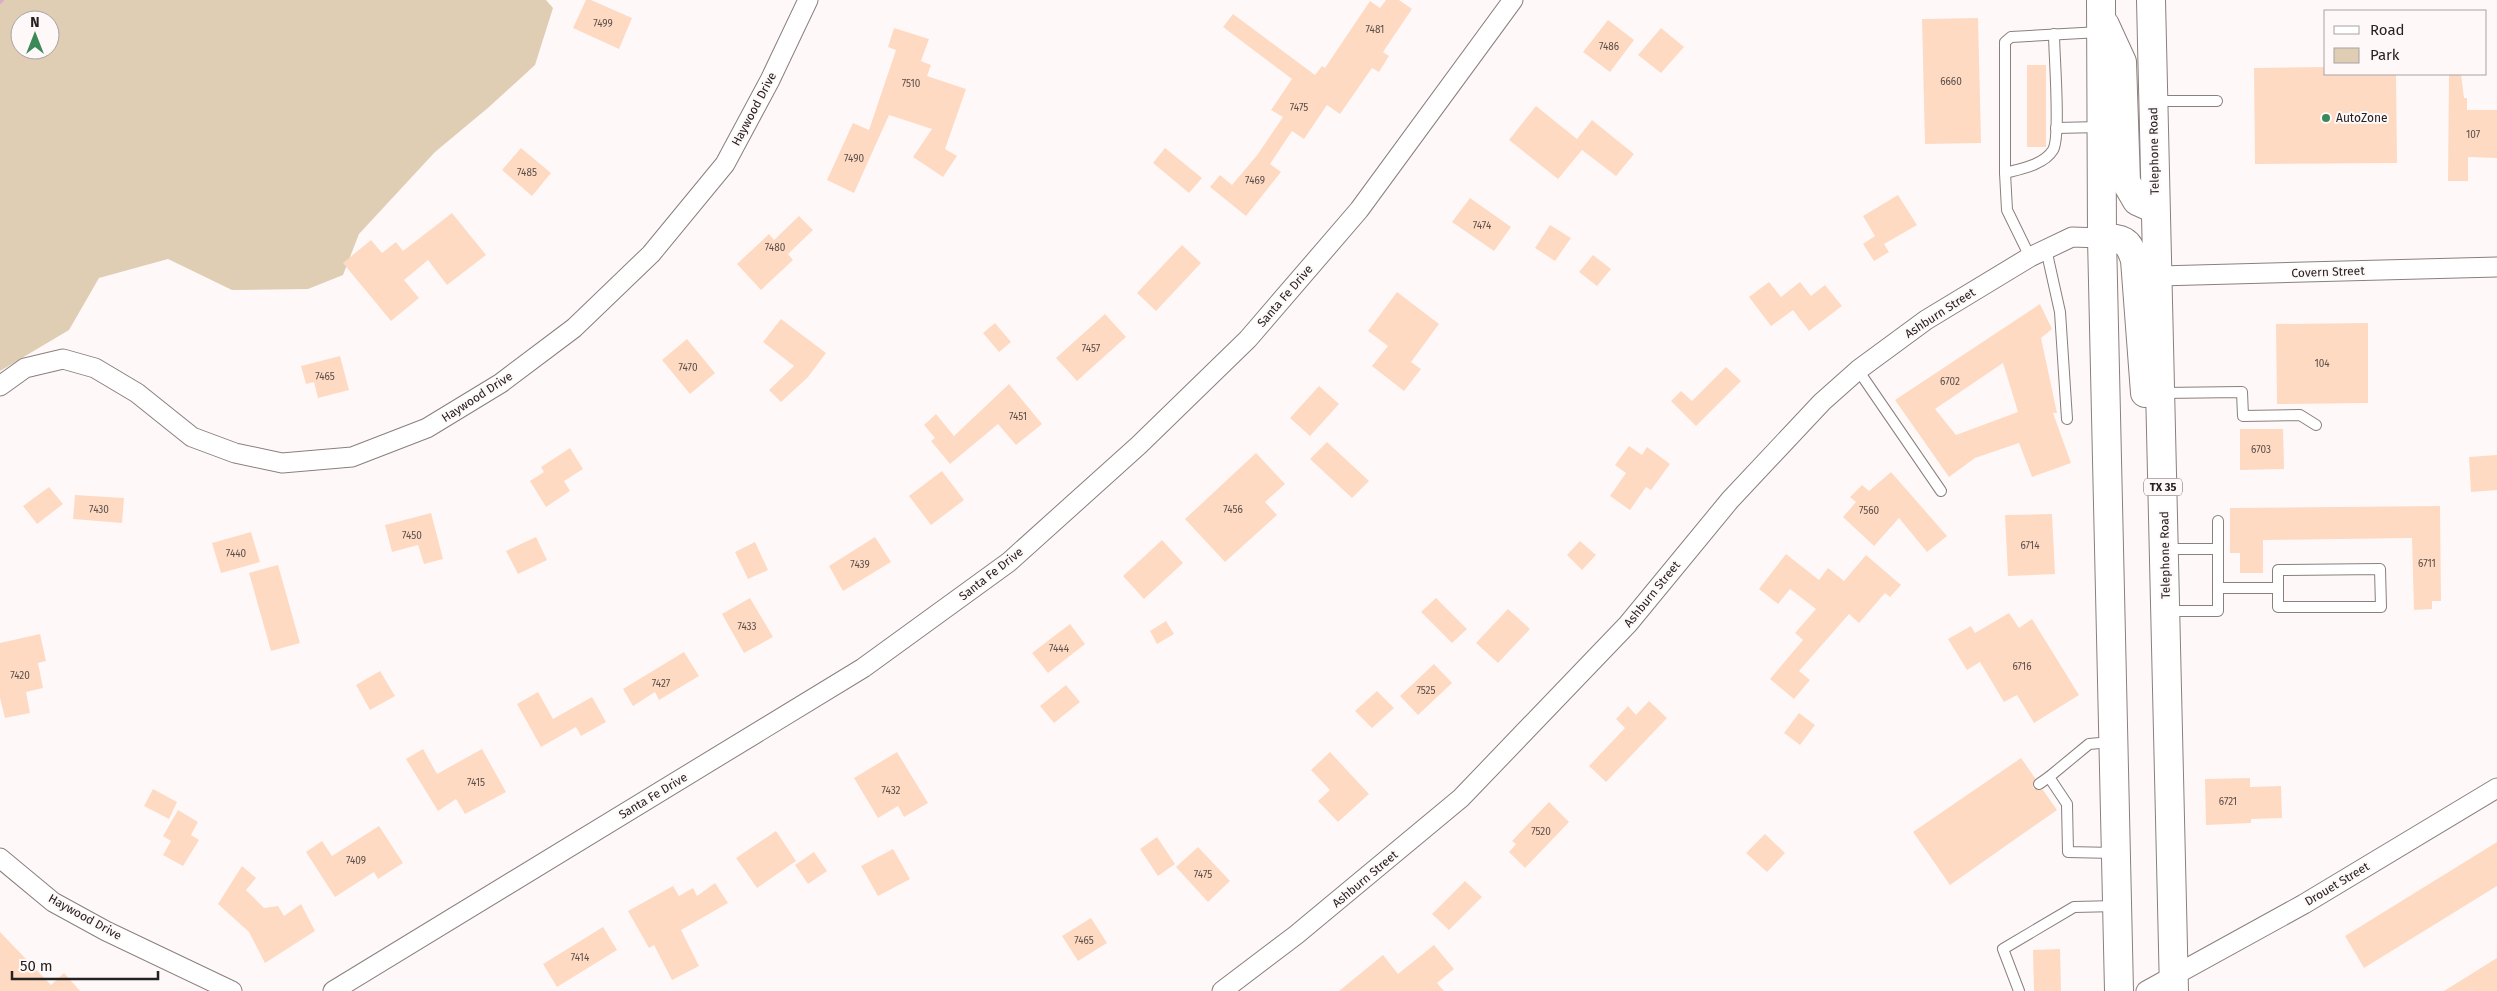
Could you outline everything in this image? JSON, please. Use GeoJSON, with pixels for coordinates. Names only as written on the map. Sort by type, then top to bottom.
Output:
{"type":"FeatureCollection","features":[{"type":"Feature","properties":{"kind":"main road","name":"Telephone Road"},"geometry":{"type":"LineString","coordinates":[[2151,0],[2155,209],[2159,276],[2174,983]]}},
{"type":"Feature","properties":{"kind":"main road"},"geometry":{"type":"LineString","coordinates":[[2102,17],[2102,238],[2118,853],[2119,991]]}},
{"type":"Feature","properties":{"kind":"main road"},"geometry":{"type":"LineString","coordinates":[[2102,17],[2122,62],[2126,182],[2137,201],[2155,209]]}},
{"type":"Feature","properties":{"kind":"main road"},"geometry":{"type":"LineString","coordinates":[[2102,238],[2122,239],[2130,246],[2135,260],[2145,398],[2162,460]]}},
{"type":"Feature","properties":{"kind":"street","name":"Haywood Drive"},"geometry":{"type":"LineString","coordinates":[[0,386],[25,368],[63,359],[95,368],[137,393],[192,437],[235,453],[282,463],[352,458],[427,428],[501,383],[574,328],[651,254],[725,164],[770,80],[808,0]]}},
{"type":"Feature","properties":{"kind":"street","name":"Santa Fe Drive"},"geometry":{"type":"LineString","coordinates":[[333,991],[863,668],[1009,562],[1139,445],[1248,339],[1359,210],[1513,0]]}},
{"type":"Feature","properties":{"kind":"street","name":"Ashburn Street"},"geometry":{"type":"LineString","coordinates":[[1222,991],[1296,936],[1461,798],[1628,624],[1730,500],[1822,402],[1858,370],[1926,320],[2038,253],[2072,238],[2102,238]]}},
{"type":"Feature","properties":{"kind":"street","name":"Covern Street"},"geometry":{"type":"LineString","coordinates":[[2159,276],[2497,267]]}},
{"type":"Feature","properties":{"kind":"street","name":"Drouet Street"},"geometry":{"type":"LineString","coordinates":[[2146,991],[2174,983],[2497,788]]}},
{"type":"Feature","properties":{"kind":"street","name":"Haywood Drive"},"geometry":{"type":"LineString","coordinates":[[0,858],[53,902],[106,931],[232,991]]}},
{"type":"Feature","properties":{"kind":"lane"},"geometry":{"type":"LineString","coordinates":[[2067,419],[2060,312],[2038,253],[2007,210],[2004,173],[2005,42],[2011,37],[2054,34],[2102,17]]}},
{"type":"Feature","properties":{"kind":"lane"},"geometry":{"type":"LineString","coordinates":[[2004,173],[2046,158],[2054,149],[2056,128],[2054,34]]}},
{"type":"Feature","properties":{"kind":"lane"},"geometry":{"type":"LineString","coordinates":[[2153,100],[2218,101]]}},
{"type":"Feature","properties":{"kind":"lane"},"geometry":{"type":"LineString","coordinates":[[2056,128],[2102,127]]}},
{"type":"Feature","properties":{"kind":"lane"},"geometry":{"type":"LineString","coordinates":[[1858,370],[1941,491]]}},
{"type":"Feature","properties":{"kind":"lane"},"geometry":{"type":"LineString","coordinates":[[2161,393],[2242,392],[2243,416],[2300,415],[2316,425]]}},
{"type":"Feature","properties":{"kind":"lane"},"geometry":{"type":"LineString","coordinates":[[2166,611],[2218,611],[2218,521]]}},
{"type":"Feature","properties":{"kind":"lane"},"geometry":{"type":"LineString","coordinates":[[2164,549],[2218,549]]}},
{"type":"Feature","properties":{"kind":"lane"},"geometry":{"type":"LineString","coordinates":[[2380,569],[2380,607],[2278,607],[2278,588],[2278,570],[2380,569]]}},
{"type":"Feature","properties":{"kind":"lane"},"geometry":{"type":"LineString","coordinates":[[2218,588],[2278,588]]}},
{"type":"Feature","properties":{"kind":"lane"},"geometry":{"type":"LineString","coordinates":[[2039,784],[2089,744],[2115,742]]}},
{"type":"Feature","properties":{"kind":"lane"},"geometry":{"type":"LineString","coordinates":[[2049,777],[2067,804],[2068,852],[2118,853]]}},
{"type":"Feature","properties":{"kind":"lane"},"geometry":{"type":"LineString","coordinates":[[2019,991],[2003,949],[2074,907],[2118,906]]}},
{"type":"Feature","properties":{"kind":"green space"},"geometry":{"type":"Polygon","coordinates":[[[0,0],[546,0],[553,8],[535,65],[435,152],[359,234],[343,275],[308,289],[232,290],[168,259],[99,278],[69,330],[0,371],[0,0]]]}},
{"type":"Feature","properties":{"kind":"building"},"geometry":{"type":"Polygon","coordinates":[[[586,0],[591,0],[632,18],[619,49],[573,28],[586,0]]]}},
{"type":"Feature","properties":{"kind":"building"},"geometry":{"type":"Polygon","coordinates":[[[1386,0],[1399,0],[1412,9],[1383,52],[1389,56],[1379,72],[1372,68],[1340,114],[1327,105],[1304,139],[1292,131],[1270,164],[1281,172],[1246,216],[1210,187],[1220,175],[1232,185],[1258,154],[1283,117],[1271,110],[1292,79],[1223,27],[1233,14],[1315,75],[1322,66],[1325,68],[1370,1],[1380,8],[1386,0]]]}},
{"type":"Feature","properties":{"kind":"building"},"geometry":{"type":"Polygon","coordinates":[[[1978,18],[1981,143],[1925,144],[1922,19],[1978,18]]]}},
{"type":"Feature","properties":{"kind":"building"},"geometry":{"type":"Polygon","coordinates":[[[1608,20],[1634,40],[1610,72],[1583,52],[1608,20]]]}},
{"type":"Feature","properties":{"kind":"building"},"geometry":{"type":"Polygon","coordinates":[[[894,28],[929,39],[921,61],[931,65],[927,76],[966,89],[945,149],[957,156],[943,177],[913,157],[932,129],[889,115],[854,193],[827,180],[853,123],[869,130],[896,50],[888,47],[894,28]]]}},
{"type":"Feature","properties":{"kind":"building"},"geometry":{"type":"Polygon","coordinates":[[[1661,28],[1684,47],[1661,73],[1638,55],[1661,28]]]}},
{"type":"Feature","properties":{"kind":"building"},"geometry":{"type":"Polygon","coordinates":[[[2027,65],[2046,65],[2046,147],[2027,147],[2027,65]]]}},
{"type":"Feature","properties":{"kind":"building","name":"AutoZone"},"geometry":{"type":"Polygon","coordinates":[[[2324,67],[2324,75],[2396,75],[2397,163],[2255,164],[2254,68],[2324,67]]]}},
{"type":"Feature","properties":{"kind":"building"},"geometry":{"type":"Polygon","coordinates":[[[2449,75],[2461,75],[2464,98],[2467,98],[2467,110],[2497,110],[2497,158],[2468,157],[2468,181],[2448,181],[2449,75]]]}},
{"type":"Feature","properties":{"kind":"building"},"geometry":{"type":"Polygon","coordinates":[[[1536,106],[1577,139],[1592,120],[1634,154],[1616,176],[1582,150],[1558,179],[1509,140],[1536,106]]]}},
{"type":"Feature","properties":{"kind":"building"},"geometry":{"type":"Polygon","coordinates":[[[521,148],[551,173],[532,196],[502,170],[521,148]]]}},
{"type":"Feature","properties":{"kind":"building"},"geometry":{"type":"Polygon","coordinates":[[[1165,148],[1202,178],[1189,193],[1153,163],[1165,148]]]}},
{"type":"Feature","properties":{"kind":"building"},"geometry":{"type":"Polygon","coordinates":[[[1898,195],[1917,225],[1884,244],[1889,252],[1874,261],[1863,244],[1875,236],[1863,216],[1898,195]]]}},
{"type":"Feature","properties":{"kind":"building"},"geometry":{"type":"Polygon","coordinates":[[[1470,198],[1511,227],[1494,251],[1452,222],[1470,198]]]}},
{"type":"Feature","properties":{"kind":"building"},"geometry":{"type":"Polygon","coordinates":[[[452,213],[486,255],[447,285],[428,260],[404,280],[419,298],[391,321],[343,263],[371,240],[382,253],[396,242],[403,251],[452,213]]]}},
{"type":"Feature","properties":{"kind":"building"},"geometry":{"type":"Polygon","coordinates":[[[799,216],[813,230],[788,254],[793,260],[761,290],[737,264],[769,234],[774,240],[799,216]]]}},
{"type":"Feature","properties":{"kind":"building"},"geometry":{"type":"Polygon","coordinates":[[[1550,225],[1571,238],[1555,261],[1535,248],[1550,225]]]}},
{"type":"Feature","properties":{"kind":"building"},"geometry":{"type":"Polygon","coordinates":[[[1182,245],[1201,263],[1156,311],[1137,293],[1182,245]]]}},
{"type":"Feature","properties":{"kind":"building"},"geometry":{"type":"Polygon","coordinates":[[[1593,255],[1611,269],[1597,286],[1579,272],[1593,255]]]}},
{"type":"Feature","properties":{"kind":"building"},"geometry":{"type":"Polygon","coordinates":[[[1769,282],[1781,297],[1800,282],[1811,296],[1825,285],[1842,306],[1809,331],[1793,310],[1771,326],[1749,297],[1769,282]]]}},
{"type":"Feature","properties":{"kind":"building"},"geometry":{"type":"Polygon","coordinates":[[[1397,292],[1439,324],[1411,362],[1421,369],[1404,391],[1372,366],[1388,346],[1368,331],[1397,292]]]}},
{"type":"Feature","properties":{"kind":"building"},"geometry":{"type":"Polygon","coordinates":[[[2040,304],[2052,329],[2041,338],[2057,413],[2053,413],[2071,463],[2032,477],[2019,443],[1975,458],[1949,477],[1895,400],[2040,304]],[[2003,363],[1935,409],[1956,435],[2018,412],[2003,363]]]}},
{"type":"Feature","properties":{"kind":"building"},"geometry":{"type":"Polygon","coordinates":[[[1105,314],[1126,337],[1077,381],[1056,358],[1105,314]]]}},
{"type":"Feature","properties":{"kind":"building"},"geometry":{"type":"Polygon","coordinates":[[[781,319],[826,353],[808,377],[781,402],[769,390],[794,366],[763,342],[781,319]]]}},
{"type":"Feature","properties":{"kind":"building"},"geometry":{"type":"Polygon","coordinates":[[[995,323],[1011,342],[999,352],[983,333],[995,323]]]}},
{"type":"Feature","properties":{"kind":"building"},"geometry":{"type":"Polygon","coordinates":[[[2368,323],[2368,403],[2277,404],[2276,324],[2368,323]]]}},
{"type":"Feature","properties":{"kind":"building"},"geometry":{"type":"Polygon","coordinates":[[[687,339],[715,373],[690,394],[662,360],[687,339]]]}},
{"type":"Feature","properties":{"kind":"building"},"geometry":{"type":"Polygon","coordinates":[[[340,356],[349,390],[318,398],[314,382],[306,384],[301,366],[340,356]]]}},
{"type":"Feature","properties":{"kind":"building"},"geometry":{"type":"Polygon","coordinates":[[[1726,367],[1741,381],[1696,426],[1671,401],[1681,391],[1692,401],[1726,367]]]}},
{"type":"Feature","properties":{"kind":"building"},"geometry":{"type":"Polygon","coordinates":[[[1009,384],[1042,424],[1016,445],[998,424],[950,464],[931,441],[935,438],[924,425],[936,414],[954,436],[1009,384]]]}},
{"type":"Feature","properties":{"kind":"building"},"geometry":{"type":"Polygon","coordinates":[[[1319,386],[1339,404],[1310,436],[1290,418],[1319,386]]]}},
{"type":"Feature","properties":{"kind":"building"},"geometry":{"type":"Polygon","coordinates":[[[2240,429],[2283,429],[2284,469],[2240,470],[2240,429]]]}},
{"type":"Feature","properties":{"kind":"building"},"geometry":{"type":"Polygon","coordinates":[[[1327,442],[1369,481],[1352,498],[1310,459],[1327,442]]]}},
{"type":"Feature","properties":{"kind":"building"},"geometry":{"type":"Polygon","coordinates":[[[1629,446],[1642,455],[1647,447],[1670,464],[1651,490],[1646,487],[1630,510],[1610,496],[1626,473],[1615,465],[1629,446]]]}},
{"type":"Feature","properties":{"kind":"building"},"geometry":{"type":"Polygon","coordinates":[[[570,448],[583,469],[564,481],[570,491],[546,507],[530,481],[544,472],[541,467],[570,448]]]}},
{"type":"Feature","properties":{"kind":"building"},"geometry":{"type":"Polygon","coordinates":[[[1256,453],[1285,484],[1265,502],[1277,515],[1225,562],[1185,519],[1256,453]]]}},
{"type":"Feature","properties":{"kind":"building"},"geometry":{"type":"Polygon","coordinates":[[[2497,455],[2497,490],[2471,492],[2469,457],[2497,455]]]}},
{"type":"Feature","properties":{"kind":"building"},"geometry":{"type":"Polygon","coordinates":[[[942,471],[964,500],[931,525],[909,496],[942,471]]]}},
{"type":"Feature","properties":{"kind":"building"},"geometry":{"type":"Polygon","coordinates":[[[1891,472],[1947,536],[1927,552],[1899,518],[1874,546],[1843,517],[1856,502],[1850,497],[1862,485],[1869,491],[1891,472]]]}},
{"type":"Feature","properties":{"kind":"building"},"geometry":{"type":"Polygon","coordinates":[[[49,487],[63,504],[37,524],[23,506],[49,487]]]}},
{"type":"Feature","properties":{"kind":"building"},"geometry":{"type":"Polygon","coordinates":[[[75,495],[124,498],[122,523],[73,519],[75,495]]]}},
{"type":"Feature","properties":{"kind":"building"},"geometry":{"type":"Polygon","coordinates":[[[2440,506],[2441,601],[2432,601],[2432,609],[2414,610],[2412,538],[2263,540],[2263,573],[2240,573],[2240,553],[2230,553],[2230,508],[2440,506]]]}},
{"type":"Feature","properties":{"kind":"building"},"geometry":{"type":"Polygon","coordinates":[[[431,513],[443,559],[424,564],[418,545],[392,552],[385,525],[431,513]]]}},
{"type":"Feature","properties":{"kind":"building"},"geometry":{"type":"Polygon","coordinates":[[[2052,514],[2055,574],[2008,576],[2005,515],[2052,514]]]}},
{"type":"Feature","properties":{"kind":"building"},"geometry":{"type":"Polygon","coordinates":[[[251,532],[260,562],[221,573],[212,543],[251,532]]]}},
{"type":"Feature","properties":{"kind":"building"},"geometry":{"type":"Polygon","coordinates":[[[536,537],[547,560],[518,574],[506,551],[536,537]]]}},
{"type":"Feature","properties":{"kind":"building"},"geometry":{"type":"Polygon","coordinates":[[[875,537],[891,562],[843,591],[829,566],[875,537]]]}},
{"type":"Feature","properties":{"kind":"building"},"geometry":{"type":"Polygon","coordinates":[[[1162,540],[1183,563],[1144,599],[1123,576],[1162,540]]]}},
{"type":"Feature","properties":{"kind":"building"},"geometry":{"type":"Polygon","coordinates":[[[1580,541],[1596,555],[1582,570],[1567,555],[1580,541]]]}},
{"type":"Feature","properties":{"kind":"building"},"geometry":{"type":"Polygon","coordinates":[[[755,542],[768,570],[748,579],[735,552],[755,542]]]}},
{"type":"Feature","properties":{"kind":"building"},"geometry":{"type":"Polygon","coordinates":[[[1786,554],[1819,580],[1828,568],[1844,581],[1866,555],[1901,585],[1890,597],[1885,593],[1859,623],[1849,614],[1799,671],[1810,680],[1794,699],[1770,679],[1803,640],[1795,633],[1816,609],[1790,589],[1778,604],[1759,589],[1786,554]]]}},
{"type":"Feature","properties":{"kind":"building"},"geometry":{"type":"Polygon","coordinates":[[[278,565],[300,643],[271,651],[249,573],[278,565]]]}},
{"type":"Feature","properties":{"kind":"building"},"geometry":{"type":"Polygon","coordinates":[[[750,598],[773,637],[744,653],[722,614],[750,598]]]}},
{"type":"Feature","properties":{"kind":"building"},"geometry":{"type":"Polygon","coordinates":[[[1436,598],[1467,629],[1452,643],[1421,612],[1436,598]]]}},
{"type":"Feature","properties":{"kind":"building"},"geometry":{"type":"Polygon","coordinates":[[[1508,609],[1530,629],[1498,663],[1476,643],[1508,609]]]}},
{"type":"Feature","properties":{"kind":"building"},"geometry":{"type":"Polygon","coordinates":[[[2009,613],[2019,628],[2032,619],[2079,695],[2034,723],[2017,695],[2004,702],[1980,662],[1967,670],[1948,639],[1971,626],[1975,633],[2009,613]]]}},
{"type":"Feature","properties":{"kind":"building"},"geometry":{"type":"Polygon","coordinates":[[[1166,621],[1174,634],[1157,644],[1150,631],[1166,621]]]}},
{"type":"Feature","properties":{"kind":"building"},"geometry":{"type":"Polygon","coordinates":[[[1070,624],[1085,644],[1048,673],[1032,653],[1070,624]]]}},
{"type":"Feature","properties":{"kind":"building"},"geometry":{"type":"Polygon","coordinates":[[[40,634],[46,661],[38,663],[43,688],[26,692],[30,713],[5,718],[0,698],[0,643],[40,634]]]}},
{"type":"Feature","properties":{"kind":"building"},"geometry":{"type":"Polygon","coordinates":[[[684,652],[699,676],[659,700],[655,692],[633,706],[623,689],[684,652]]]}},
{"type":"Feature","properties":{"kind":"building"},"geometry":{"type":"Polygon","coordinates":[[[1434,664],[1452,683],[1418,715],[1400,696],[1434,664]]]}},
{"type":"Feature","properties":{"kind":"building"},"geometry":{"type":"Polygon","coordinates":[[[380,671],[395,696],[370,710],[356,685],[380,671]]]}},
{"type":"Feature","properties":{"kind":"building"},"geometry":{"type":"Polygon","coordinates":[[[1066,685],[1080,702],[1054,723],[1040,706],[1066,685]]]}},
{"type":"Feature","properties":{"kind":"building"},"geometry":{"type":"Polygon","coordinates":[[[1377,691],[1394,708],[1372,728],[1355,711],[1377,691]]]}},
{"type":"Feature","properties":{"kind":"building"},"geometry":{"type":"Polygon","coordinates":[[[538,692],[553,719],[592,697],[606,722],[581,736],[576,727],[541,747],[517,704],[538,692]]]}},
{"type":"Feature","properties":{"kind":"building"},"geometry":{"type":"Polygon","coordinates":[[[1649,701],[1667,718],[1606,782],[1589,766],[1625,728],[1616,719],[1628,706],[1636,715],[1649,701]]]}},
{"type":"Feature","properties":{"kind":"building"},"geometry":{"type":"Polygon","coordinates":[[[1799,713],[1815,725],[1800,745],[1784,733],[1799,713]]]}},
{"type":"Feature","properties":{"kind":"building"},"geometry":{"type":"Polygon","coordinates":[[[423,749],[437,774],[482,749],[506,792],[465,814],[456,799],[438,811],[406,759],[423,749]]]}},
{"type":"Feature","properties":{"kind":"building"},"geometry":{"type":"Polygon","coordinates":[[[897,752],[928,803],[904,817],[898,806],[878,818],[854,778],[897,752]]]}},
{"type":"Feature","properties":{"kind":"building"},"geometry":{"type":"Polygon","coordinates":[[[1330,752],[1369,794],[1338,822],[1318,801],[1330,790],[1311,770],[1330,752]]]}},
{"type":"Feature","properties":{"kind":"building"},"geometry":{"type":"Polygon","coordinates":[[[2021,758],[2035,778],[2033,788],[2043,790],[2057,810],[1950,885],[1913,832],[2021,758]]]}},
{"type":"Feature","properties":{"kind":"building"},"geometry":{"type":"Polygon","coordinates":[[[2250,778],[2250,787],[2281,786],[2282,818],[2251,819],[2251,823],[2206,825],[2205,779],[2250,778]]]}},
{"type":"Feature","properties":{"kind":"building"},"geometry":{"type":"Polygon","coordinates":[[[153,789],[177,802],[169,819],[144,806],[153,789]]]}},
{"type":"Feature","properties":{"kind":"building"},"geometry":{"type":"Polygon","coordinates":[[[1549,802],[1569,822],[1525,868],[1509,852],[1516,844],[1512,841],[1549,802]]]}},
{"type":"Feature","properties":{"kind":"building"},"geometry":{"type":"Polygon","coordinates":[[[178,810],[198,822],[191,835],[199,840],[183,866],[163,855],[171,841],[163,836],[178,810]]]}},
{"type":"Feature","properties":{"kind":"building"},"geometry":{"type":"Polygon","coordinates":[[[379,826],[403,863],[378,879],[374,872],[335,897],[306,852],[322,841],[332,856],[379,826]]]}},
{"type":"Feature","properties":{"kind":"building"},"geometry":{"type":"Polygon","coordinates":[[[776,831],[796,861],[757,888],[736,858],[776,831]]]}},
{"type":"Feature","properties":{"kind":"building"},"geometry":{"type":"Polygon","coordinates":[[[1765,834],[1785,853],[1767,872],[1746,853],[1765,834]]]}},
{"type":"Feature","properties":{"kind":"building"},"geometry":{"type":"Polygon","coordinates":[[[1157,837],[1175,864],[1158,876],[1140,849],[1157,837]]]}},
{"type":"Feature","properties":{"kind":"building"},"geometry":{"type":"Polygon","coordinates":[[[2497,842],[2497,886],[2364,968],[2345,936],[2497,842]]]}},
{"type":"Feature","properties":{"kind":"building"},"geometry":{"type":"Polygon","coordinates":[[[1198,847],[1230,881],[1208,902],[1176,867],[1198,847]]]}},
{"type":"Feature","properties":{"kind":"building"},"geometry":{"type":"Polygon","coordinates":[[[893,849],[910,879],[878,896],[861,866],[893,849]]]}},
{"type":"Feature","properties":{"kind":"building"},"geometry":{"type":"Polygon","coordinates":[[[814,852],[827,871],[808,884],[795,865],[814,852]]]}},
{"type":"Feature","properties":{"kind":"building"},"geometry":{"type":"Polygon","coordinates":[[[242,866],[256,878],[246,890],[264,908],[278,906],[284,916],[301,904],[315,931],[265,963],[249,932],[218,904],[242,866]]]}},
{"type":"Feature","properties":{"kind":"building"},"geometry":{"type":"Polygon","coordinates":[[[1465,881],[1482,897],[1449,930],[1432,914],[1465,881]]]}},
{"type":"Feature","properties":{"kind":"building"},"geometry":{"type":"Polygon","coordinates":[[[715,883],[728,903],[681,930],[699,966],[672,980],[654,945],[649,948],[628,911],[673,886],[679,896],[693,888],[697,896],[715,883]]]}},
{"type":"Feature","properties":{"kind":"building"},"geometry":{"type":"Polygon","coordinates":[[[1091,918],[1107,943],[1078,961],[1062,936],[1091,918]]]}},
{"type":"Feature","properties":{"kind":"building"},"geometry":{"type":"Polygon","coordinates":[[[603,927],[617,950],[557,987],[543,964],[603,927]]]}},
{"type":"Feature","properties":{"kind":"building"},"geometry":{"type":"Polygon","coordinates":[[[0,932],[51,985],[64,973],[80,991],[0,991],[0,932]]]}},
{"type":"Feature","properties":{"kind":"building"},"geometry":{"type":"Polygon","coordinates":[[[1434,945],[1454,969],[1437,983],[1444,991],[1339,991],[1383,955],[1398,974],[1434,945]]]}},
{"type":"Feature","properties":{"kind":"building"},"geometry":{"type":"Polygon","coordinates":[[[2060,949],[2061,991],[2034,991],[2033,950],[2060,949]]]}},
{"type":"Feature","properties":{"kind":"building"},"geometry":{"type":"Polygon","coordinates":[[[2497,958],[2497,991],[2444,991],[2497,958]]]}},
{"type":"Feature","properties":{"kind":"place","name":"AutoZone"},"geometry":{"type":"Point","coordinates":[2326,118]}}]}
